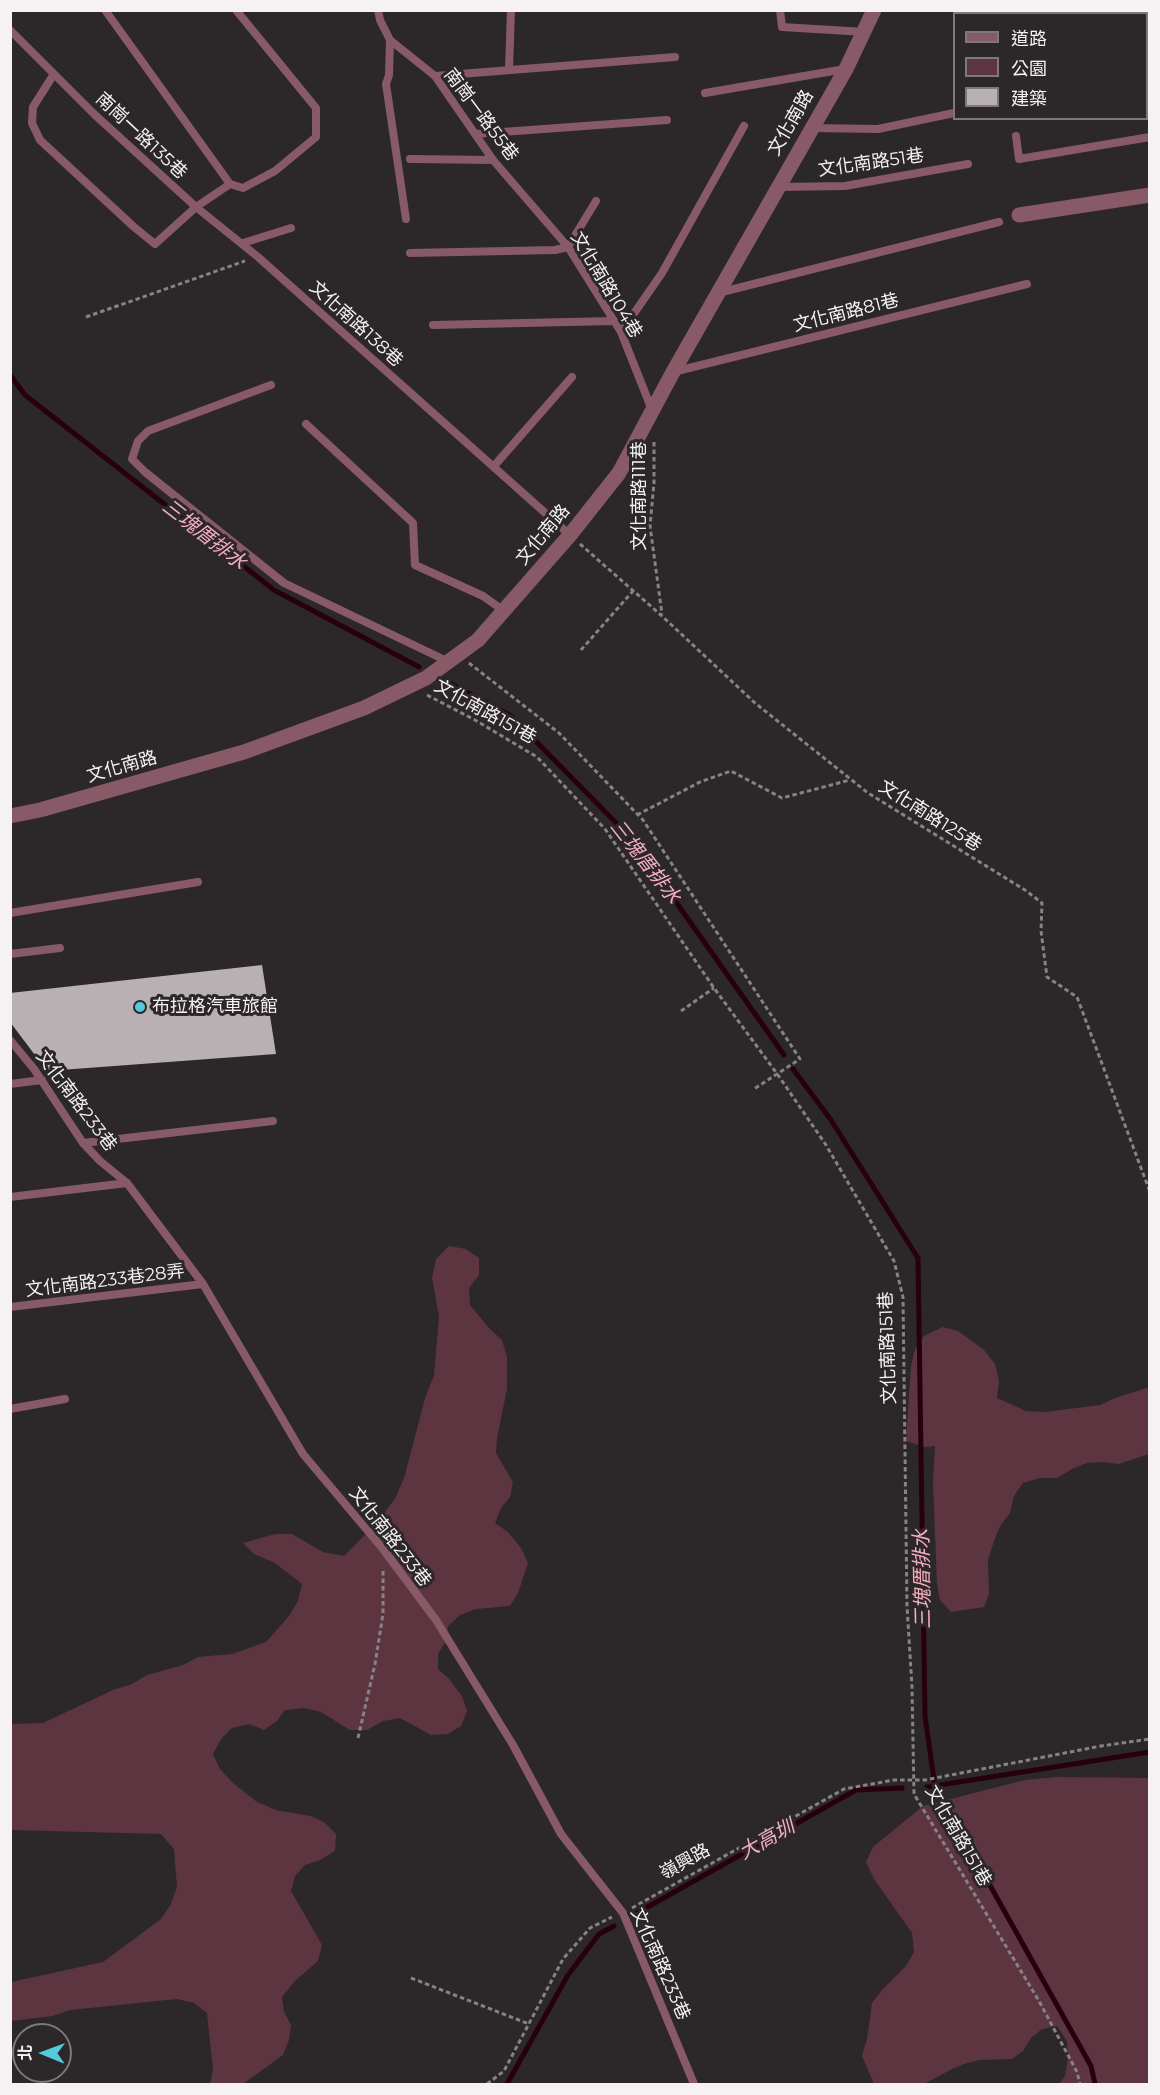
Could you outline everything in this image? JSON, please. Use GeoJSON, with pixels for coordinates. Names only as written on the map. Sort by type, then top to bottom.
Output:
{"type":"FeatureCollection","features":[{"type":"Feature","properties":{"kind":"street","name":"文化南路"},"geometry":{"type":"LineString","coordinates":[[10,816],[40,810],[244,752],[364,708],[426,678],[478,640],[570,535],[619,474],[673,372],[810,128],[846,69],[874,10]]}},
{"type":"Feature","properties":{"kind":"street"},"geometry":{"type":"LineString","coordinates":[[1019,215],[1149,195]]}},
{"type":"Feature","properties":{"kind":"lane"},"geometry":{"type":"LineString","coordinates":[[105,10],[230,184],[243,188],[275,171],[316,137],[316,108],[236,10]]}},
{"type":"Feature","properties":{"kind":"lane","name":"南崗一路55巷"},"geometry":{"type":"LineString","coordinates":[[378,10],[380,20],[390,40],[435,76],[493,160],[516,184]]}},
{"type":"Feature","properties":{"kind":"lane"},"geometry":{"type":"LineString","coordinates":[[509,70],[511,10]]}},
{"type":"Feature","properties":{"kind":"lane"},"geometry":{"type":"LineString","coordinates":[[780,10],[782,27],[865,32]]}},
{"type":"Feature","properties":{"kind":"lane","name":"南崗一路135巷"},"geometry":{"type":"LineString","coordinates":[[10,30],[94,114],[196,207],[258,257]]}},
{"type":"Feature","properties":{"kind":"lane"},"geometry":{"type":"LineString","coordinates":[[390,40],[389,75],[386,84],[406,219]]}},
{"type":"Feature","properties":{"kind":"lane"},"geometry":{"type":"LineString","coordinates":[[435,76],[675,57]]}},
{"type":"Feature","properties":{"kind":"lane"},"geometry":{"type":"LineString","coordinates":[[705,93],[846,69]]}},
{"type":"Feature","properties":{"kind":"lane"},"geometry":{"type":"LineString","coordinates":[[54,74],[33,107],[32,123],[40,140],[155,244],[196,207],[230,184]]}},
{"type":"Feature","properties":{"kind":"lane"},"geometry":{"type":"LineString","coordinates":[[810,128],[878,129],[953,114]]}},
{"type":"Feature","properties":{"kind":"lane"},"geometry":{"type":"LineString","coordinates":[[476,134],[666,120]]}},
{"type":"Feature","properties":{"kind":"lane"},"geometry":{"type":"LineString","coordinates":[[621,332],[662,273],[744,126]]}},
{"type":"Feature","properties":{"kind":"lane"},"geometry":{"type":"LineString","coordinates":[[1016,136],[1019,159],[1149,137]]}},
{"type":"Feature","properties":{"kind":"lane"},"geometry":{"type":"LineString","coordinates":[[410,159],[493,160]]}},
{"type":"Feature","properties":{"kind":"lane","name":"文化南路51巷"},"geometry":{"type":"LineString","coordinates":[[777,187],[845,186],[968,164]]}},
{"type":"Feature","properties":{"kind":"lane","name":"文化南路104巷"},"geometry":{"type":"LineString","coordinates":[[516,184],[568,247],[621,332],[652,411]]}},
{"type":"Feature","properties":{"kind":"lane"},"geometry":{"type":"LineString","coordinates":[[410,253],[555,250],[568,247],[596,201]]}},
{"type":"Feature","properties":{"kind":"lane"},"geometry":{"type":"LineString","coordinates":[[717,294],[999,222]]}},
{"type":"Feature","properties":{"kind":"lane"},"geometry":{"type":"LineString","coordinates":[[243,243],[291,228]]}},
{"type":"Feature","properties":{"kind":"lane","name":"文化南路138巷"},"geometry":{"type":"LineString","coordinates":[[258,257],[570,535]]}},
{"type":"Feature","properties":{"kind":"lane","name":"文化南路81巷"},"geometry":{"type":"LineString","coordinates":[[673,372],[1027,284]]}},
{"type":"Feature","properties":{"kind":"lane"},"geometry":{"type":"LineString","coordinates":[[433,325],[614,321]]}},
{"type":"Feature","properties":{"kind":"lane"},"geometry":{"type":"LineString","coordinates":[[494,466],[572,377]]}},
{"type":"Feature","properties":{"kind":"lane"},"geometry":{"type":"LineString","coordinates":[[271,385],[148,431],[138,441],[132,459],[145,472],[284,583],[453,658]]}},
{"type":"Feature","properties":{"kind":"lane"},"geometry":{"type":"LineString","coordinates":[[306,424],[413,523],[415,565],[483,596],[504,611]]}},
{"type":"Feature","properties":{"kind":"lane"},"geometry":{"type":"LineString","coordinates":[[10,913],[198,882]]}},
{"type":"Feature","properties":{"kind":"lane"},"geometry":{"type":"LineString","coordinates":[[10,954],[60,948]]}},
{"type":"Feature","properties":{"kind":"lane","name":"文化南路233巷"},"geometry":{"type":"LineString","coordinates":[[10,1040],[42,1080],[83,1143],[100,1161],[128,1183],[203,1284],[303,1454],[383,1549],[448,1640],[513,1745],[561,1834],[623,1912],[694,2085]]}},
{"type":"Feature","properties":{"kind":"lane"},"geometry":{"type":"LineString","coordinates":[[10,1084],[42,1080]]}},
{"type":"Feature","properties":{"kind":"lane"},"geometry":{"type":"LineString","coordinates":[[83,1143],[273,1121]]}},
{"type":"Feature","properties":{"kind":"lane"},"geometry":{"type":"LineString","coordinates":[[10,1197],[128,1183]]}},
{"type":"Feature","properties":{"kind":"lane","name":"文化南路233巷28弄"},"geometry":{"type":"LineString","coordinates":[[10,1307],[203,1284]]}},
{"type":"Feature","properties":{"kind":"lane"},"geometry":{"type":"LineString","coordinates":[[10,1408],[65,1399]]}},
{"type":"Feature","properties":{"kind":"path"},"geometry":{"type":"LineString","coordinates":[[86,317],[258,257]]}},
{"type":"Feature","properties":{"kind":"path","name":"文化南路111巷"},"geometry":{"type":"LineString","coordinates":[[653,439],[654,483],[650,526],[662,616]]}},
{"type":"Feature","properties":{"kind":"path","name":"文化南路125巷"},"geometry":{"type":"LineString","coordinates":[[570,535],[662,616],[755,703],[850,780],[1042,903],[1041,931],[1047,977],[1077,997],[1149,1192]]}},
{"type":"Feature","properties":{"kind":"path"},"geometry":{"type":"LineString","coordinates":[[581,650],[633,591]]}},
{"type":"Feature","properties":{"kind":"path"},"geometry":{"type":"LineString","coordinates":[[453,658],[559,733],[637,815],[800,1059],[754,1089]]}},
{"type":"Feature","properties":{"kind":"path","name":"文化南路151巷"},"geometry":{"type":"LineString","coordinates":[[409,686],[476,720],[537,757],[605,829],[714,988],[826,1144],[894,1262],[903,1297],[908,1606],[915,1794],[1039,2001],[1077,2072],[1080,2085]]}},
{"type":"Feature","properties":{"kind":"path"},"geometry":{"type":"LineString","coordinates":[[637,815],[700,782],[731,771],[782,798],[850,780]]}},
{"type":"Feature","properties":{"kind":"path"},"geometry":{"type":"LineString","coordinates":[[681,1011],[714,988]]}},
{"type":"Feature","properties":{"kind":"path"},"geometry":{"type":"LineString","coordinates":[[358,1738],[375,1664],[383,1614],[383,1549]]}},
{"type":"Feature","properties":{"kind":"path","name":"嶺興路"},"geometry":{"type":"LineString","coordinates":[[487,2085],[504,2071],[563,1959],[590,1928],[623,1912],[844,1789],[894,1780],[925,1780],[1149,1739]]}},
{"type":"Feature","properties":{"kind":"path"},"geometry":{"type":"LineString","coordinates":[[411,1978],[529,2024]]}},
{"type":"Feature","properties":{"kind":"green space"},"geometry":{"type":"Polygon","coordinates":[[[449,1246],[466,1249],[479,1258],[479,1275],[469,1288],[470,1305],[502,1340],[507,1357],[507,1389],[496,1453],[513,1482],[510,1497],[501,1508],[495,1523],[508,1532],[521,1548],[528,1563],[518,1593],[510,1606],[476,1609],[460,1615],[448,1626],[446,1641],[438,1654],[438,1669],[462,1696],[467,1711],[461,1726],[448,1734],[431,1735],[400,1718],[383,1721],[367,1730],[350,1730],[321,1712],[304,1708],[285,1710],[277,1721],[264,1730],[249,1724],[232,1728],[221,1739],[213,1754],[220,1769],[257,1802],[276,1810],[310,1816],[324,1822],[336,1834],[335,1851],[320,1860],[305,1865],[295,1876],[291,1891],[322,1945],[318,1961],[294,1982],[282,1997],[284,2012],[291,2025],[289,2040],[283,2055],[243,2084],[210,2084],[213,2069],[207,2013],[194,2003],[177,1999],[70,2010],[53,2016],[11,2021],[11,1982],[103,1962],[161,1919],[171,1904],[177,1887],[174,1849],[161,1834],[11,1830],[11,1724],[43,1723],[113,1690],[132,1684],[147,1675],[183,1665],[198,1657],[232,1654],[266,1642],[289,1616],[298,1601],[302,1584],[275,1563],[254,1554],[243,1543],[275,1534],[292,1534],[323,1552],[344,1556],[376,1524],[396,1497],[404,1478],[426,1395],[434,1376],[439,1316],[432,1278],[436,1259],[449,1246]]]}},
{"type":"Feature","properties":{"kind":"green space"},"geometry":{"type":"Polygon","coordinates":[[[943,1327],[958,1331],[984,1350],[995,1364],[999,1381],[997,1398],[1026,1411],[1045,1412],[1100,1405],[1150,1387],[1149,1454],[1119,1464],[1087,1463],[1057,1478],[1040,1478],[1023,1483],[1014,1496],[1010,1513],[1000,1526],[988,1560],[989,1594],[984,1607],[951,1612],[940,1600],[937,1584],[933,1483],[935,1446],[925,1447],[906,1441],[911,1366],[915,1349],[924,1336],[943,1327]]]}},
{"type":"Feature","properties":{"kind":"green space"},"geometry":{"type":"Polygon","coordinates":[[[1058,1777],[1149,1778],[1149,2084],[1059,2084],[1065,2076],[1068,2059],[1067,2041],[1057,2026],[1042,2029],[1031,2038],[1023,2051],[1012,2059],[980,2060],[967,2063],[924,2084],[874,2084],[862,2056],[872,2003],[906,1966],[914,1952],[912,1933],[874,1879],[866,1862],[873,1847],[923,1806],[1025,1780],[1058,1777]]]}},
{"type":"Feature","properties":{"kind":"building","name":"布拉格汽車旅館"},"geometry":{"type":"Polygon","coordinates":[[[262,965],[276,1054],[47,1071],[10,1022],[10,993],[262,965]]]}},
{"type":"Feature","properties":{"kind":"waterway","name":"三塊厝排水"},"geometry":{"type":"LineString","coordinates":[[10,375],[25,395],[274,590],[419,667]]}},
{"type":"Feature","properties":{"kind":"waterway","name":"三塊厝排水"},"geometry":{"type":"LineString","coordinates":[[444,680],[511,716],[630,837],[784,1055]]}},
{"type":"Feature","properties":{"kind":"waterway","name":"三塊厝排水"},"geometry":{"type":"LineString","coordinates":[[793,1069],[831,1120],[918,1258],[925,1716],[935,1787],[1091,2066],[1095,2084]]}},
{"type":"Feature","properties":{"kind":"waterway","name":"大高圳"},"geometry":{"type":"LineString","coordinates":[[927,1787],[1150,1752]]}},
{"type":"Feature","properties":{"kind":"waterway","name":"大高圳"},"geometry":{"type":"LineString","coordinates":[[637,1913],[856,1790],[902,1788]]}},
{"type":"Feature","properties":{"kind":"waterway","name":"大高圳"},"geometry":{"type":"LineString","coordinates":[[507,2084],[568,1975],[599,1934],[614,1926]]}},
{"type":"Feature","properties":{"kind":"place","name":"布拉格汽車旅館"},"geometry":{"type":"Point","coordinates":[140,1007]}}]}
